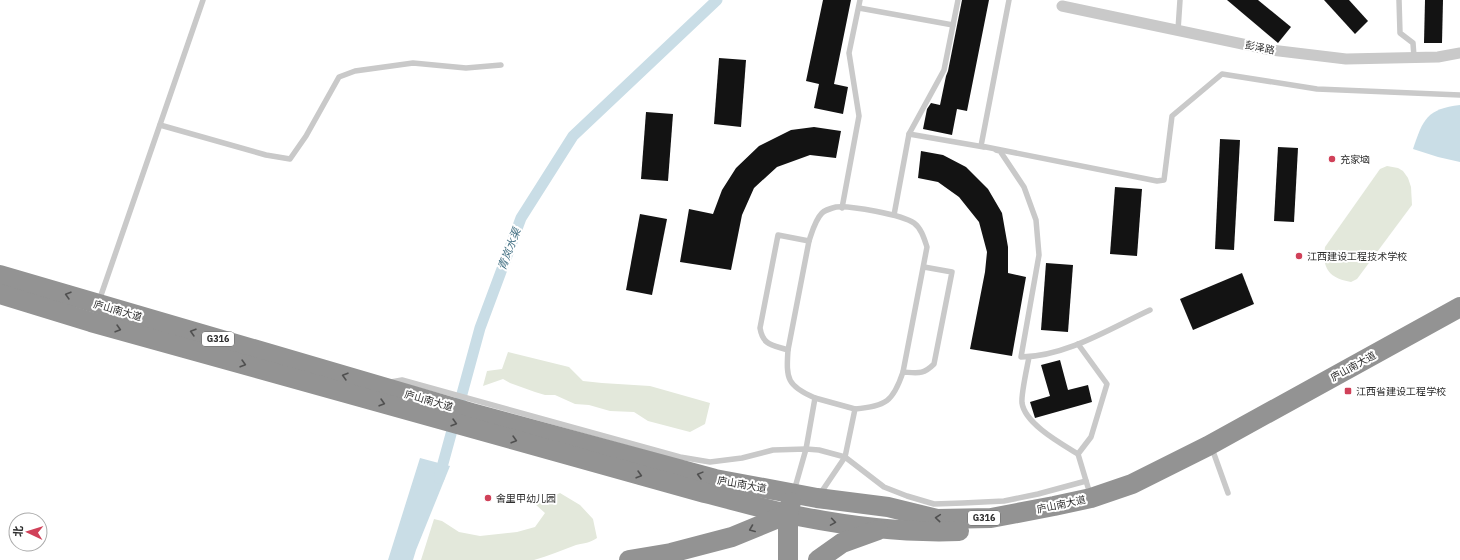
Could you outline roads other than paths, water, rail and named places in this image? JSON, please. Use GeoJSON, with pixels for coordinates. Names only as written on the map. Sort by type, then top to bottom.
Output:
{"type":"FeatureCollection","features":[{"type":"Feature","properties":{"kind":"highway","name":"庐山南大道"},"geometry":{"type":"LineString","coordinates":[[0,275],[91,314],[436,403]]}},
{"type":"Feature","properties":{"kind":"highway","name":"庐山南大道"},"geometry":{"type":"LineString","coordinates":[[0,294],[91,314],[375,385],[477,415],[715,479],[793,492],[817,498],[888,507],[937,519],[991,518],[1054,506],[1089,489],[1132,484],[1208,446],[1460,306]]}},
{"type":"Feature","properties":{"kind":"highway","name":"庐山南大道"},"geometry":{"type":"LineString","coordinates":[[477,415],[705,493],[795,515],[838,523],[882,528],[932,532],[971,531],[1025,523],[1088,510],[1131,496],[1162,482],[1460,320]]}},
{"type":"Feature","properties":{"kind":"highway"},"geometry":{"type":"LineString","coordinates":[[793,492],[799,560]]}},
{"type":"Feature","properties":{"kind":"highway"},"geometry":{"type":"LineString","coordinates":[[629,560],[671,553],[732,537],[795,515],[817,498]]}},
{"type":"Feature","properties":{"kind":"highway"},"geometry":{"type":"LineString","coordinates":[[788,560],[795,515]]}},
{"type":"Feature","properties":{"kind":"highway"},"geometry":{"type":"LineString","coordinates":[[818,560],[842,543],[882,528]]}},
{"type":"Feature","properties":{"kind":"street","name":"彭泽路"},"geometry":{"type":"LineString","coordinates":[[1063,3],[1271,50],[1338,58],[1438,57],[1460,53]]}},
{"type":"Feature","properties":{"kind":"lane"},"geometry":{"type":"LineString","coordinates":[[29,309],[91,314],[160,125],[203,0]]}},
{"type":"Feature","properties":{"kind":"lane"},"geometry":{"type":"LineString","coordinates":[[842,208],[859,116],[849,53],[860,0]]}},
{"type":"Feature","properties":{"kind":"lane"},"geometry":{"type":"LineString","coordinates":[[894,215],[909,134],[944,70],[958,0]]}},
{"type":"Feature","properties":{"kind":"lane"},"geometry":{"type":"LineString","coordinates":[[981,146],[1009,0]]}},
{"type":"Feature","properties":{"kind":"lane"},"geometry":{"type":"LineString","coordinates":[[1178,30],[1180,0]]}},
{"type":"Feature","properties":{"kind":"lane"},"geometry":{"type":"LineString","coordinates":[[1399,0],[1400,33],[1413,43],[1414,57]]}},
{"type":"Feature","properties":{"kind":"lane"},"geometry":{"type":"LineString","coordinates":[[859,8],[953,25]]}},
{"type":"Feature","properties":{"kind":"lane"},"geometry":{"type":"LineString","coordinates":[[160,125],[266,155],[290,159],[306,136],[339,77],[355,71],[413,63],[466,68],[501,65]]}},
{"type":"Feature","properties":{"kind":"lane"},"geometry":{"type":"LineString","coordinates":[[909,134],[981,146],[1157,181],[1164,180],[1172,116],[1222,74],[1317,89],[1460,95]]}},
{"type":"Feature","properties":{"kind":"lane"},"geometry":{"type":"LineString","coordinates":[[981,146],[1000,151],[1024,187],[1036,220],[1039,255],[1021,357],[1029,357],[1052,352],[1078,344],[1150,310]]}},
{"type":"Feature","properties":{"kind":"lane"},"geometry":{"type":"LineString","coordinates":[[836,207],[857,208],[894,215],[914,222],[922,233],[927,246],[903,372],[898,389],[889,400],[874,407],[855,409],[815,398],[799,391],[790,381],[787,366],[788,350],[810,241],[815,224],[822,213],[836,207]]}},
{"type":"Feature","properties":{"kind":"lane"},"geometry":{"type":"LineString","coordinates":[[788,350],[767,344],[761,336],[760,328],[778,235],[810,241]]}},
{"type":"Feature","properties":{"kind":"lane"},"geometry":{"type":"LineString","coordinates":[[903,372],[920,373],[928,371],[934,364],[951,280],[952,272],[924,267]]}},
{"type":"Feature","properties":{"kind":"lane"},"geometry":{"type":"LineString","coordinates":[[1078,344],[1107,384],[1092,437],[1078,454]]}},
{"type":"Feature","properties":{"kind":"lane"},"geometry":{"type":"LineString","coordinates":[[436,403],[477,415],[710,462],[742,458],[773,450],[819,450],[845,457],[884,487],[934,504],[962,504],[1004,500],[1038,494],[1089,489],[1078,454],[1046,434],[1024,412],[1022,402],[1029,357]]}},
{"type":"Feature","properties":{"kind":"lane"},"geometry":{"type":"LineString","coordinates":[[793,492],[806,449],[815,398]]}},
{"type":"Feature","properties":{"kind":"lane"},"geometry":{"type":"LineString","coordinates":[[817,498],[845,457],[855,409]]}},
{"type":"Feature","properties":{"kind":"lane"},"geometry":{"type":"LineString","coordinates":[[1214,454],[1228,494]]}},
{"type":"Feature","properties":{"kind":"water"},"geometry":{"type":"Polygon","coordinates":[[[1460,105],[1460,162],[1413,149],[1420,130],[1428,117],[1440,109],[1460,105]]]}},
{"type":"Feature","properties":{"kind":"water"},"geometry":{"type":"Polygon","coordinates":[[[420,458],[450,466],[413,560],[388,560],[420,458]]]}},
{"type":"Feature","properties":{"kind":"waterway","name":"青岚水渠"},"geometry":{"type":"LineString","coordinates":[[439,478],[480,328],[521,218],[573,136],[717,0]]}},
{"type":"Feature","properties":{"kind":"place","name":"充家垴"},"geometry":{"type":"Point","coordinates":[1332,159]}},
{"type":"Feature","properties":{"kind":"place","name":"江西建设工程技术学校"},"geometry":{"type":"Point","coordinates":[1299,256]}},
{"type":"Feature","properties":{"kind":"place","name":"江西省建设工程学校"},"geometry":{"type":"Point","coordinates":[1348,391]}},
{"type":"Feature","properties":{"kind":"place","name":"舍里甲幼儿园"},"geometry":{"type":"Point","coordinates":[488,498]}}]}
